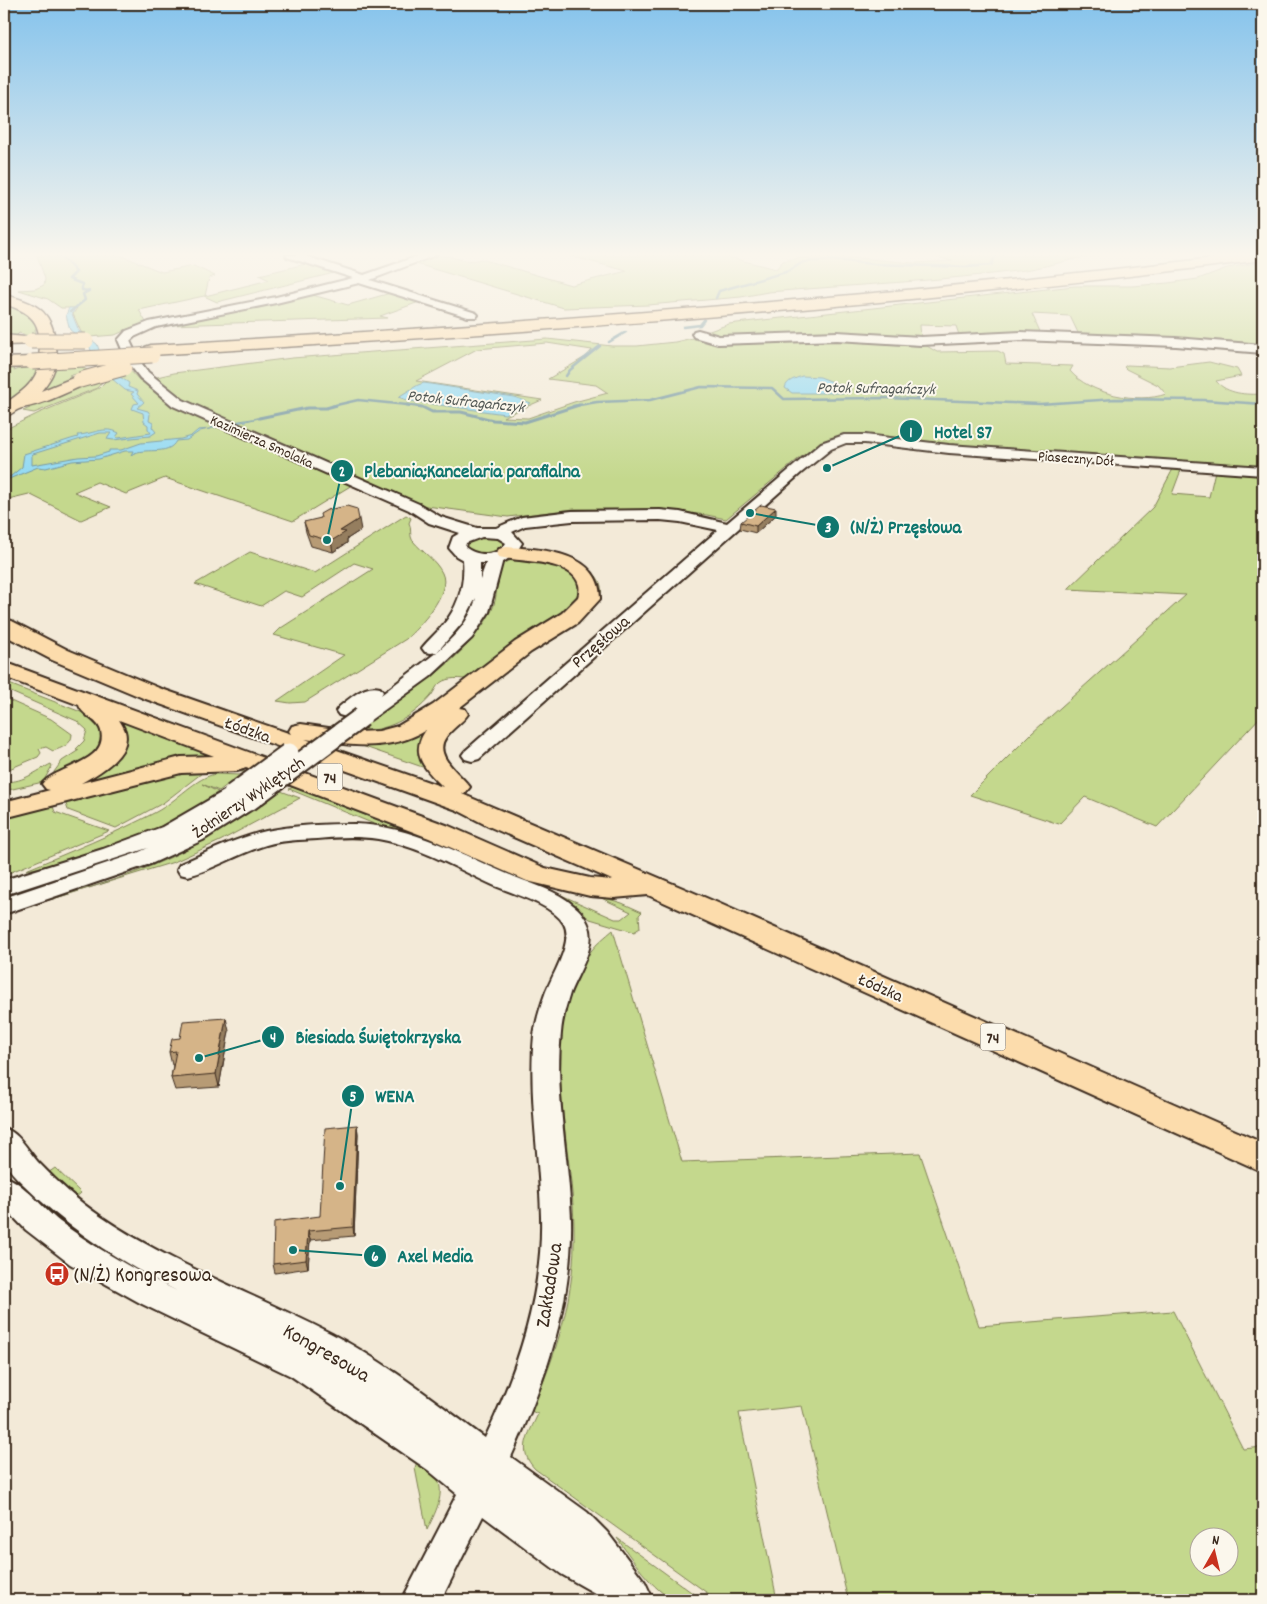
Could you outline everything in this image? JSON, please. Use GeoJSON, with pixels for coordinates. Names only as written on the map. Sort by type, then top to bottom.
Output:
{"type":"FeatureCollection","features":[{"type":"Feature","properties":{"kind":"highway"},"geometry":{"type":"LineString","coordinates":[[4,414],[30,392],[45,374],[47,368],[47,330]]}},
{"type":"Feature","properties":{"kind":"highway"},"geometry":{"type":"LineString","coordinates":[[4,350],[31,350],[357,330]]}},
{"type":"Feature","properties":{"kind":"highway"},"geometry":{"type":"LineString","coordinates":[[148,343],[412,330]]}},
{"type":"Feature","properties":{"kind":"highway"},"geometry":{"type":"LineString","coordinates":[[4,414],[80,380],[169,359],[271,348],[536,330]]}},
{"type":"Feature","properties":{"kind":"highway"},"geometry":{"type":"LineString","coordinates":[[4,358],[31,350],[86,340],[108,339],[148,343],[271,348]]}},
{"type":"Feature","properties":{"kind":"highway"},"geometry":{"type":"LineString","coordinates":[[4,340],[31,350]]}},
{"type":"Feature","properties":{"kind":"highway"},"geometry":{"type":"LineString","coordinates":[[4,346],[31,350]]}},
{"type":"Feature","properties":{"kind":"highway"},"geometry":{"type":"LineString","coordinates":[[4,363],[31,350]]}},
{"type":"Feature","properties":{"kind":"main road"},"geometry":{"type":"LineString","coordinates":[[301,732],[356,739],[396,735],[417,726],[471,694],[495,676],[528,658],[591,618],[602,607],[609,594],[606,580],[586,562],[561,553],[506,545]]}},
{"type":"Feature","properties":{"kind":"main road","name":"74"},"geometry":{"type":"LineString","coordinates":[[4,609],[56,637],[124,667],[301,732],[457,786]]}},
{"type":"Feature","properties":{"kind":"main road","name":"Łódzka"},"geometry":{"type":"LineString","coordinates":[[4,626],[60,655],[151,693],[422,790],[447,797],[496,820],[623,873],[1263,1158]]}},
{"type":"Feature","properties":{"kind":"main road","name":"Łódzka"},"geometry":{"type":"LineString","coordinates":[[4,646],[80,682],[253,751],[381,793],[496,820]]}},
{"type":"Feature","properties":{"kind":"main road"},"geometry":{"type":"LineString","coordinates":[[4,669],[74,697],[439,832],[537,875],[598,888],[614,889],[651,886]]}},
{"type":"Feature","properties":{"kind":"main road"},"geometry":{"type":"LineString","coordinates":[[471,694],[432,736],[430,756],[436,766],[457,786],[562,828],[623,873]]}},
{"type":"Feature","properties":{"kind":"main road"},"geometry":{"type":"LineString","coordinates":[[74,697],[101,713],[114,730],[114,738],[105,756],[79,783]]}},
{"type":"Feature","properties":{"kind":"main road"},"geometry":{"type":"LineString","coordinates":[[6,803],[79,783],[181,766],[212,763],[255,763]]}},
{"type":"Feature","properties":{"kind":"street"},"geometry":{"type":"LineString","coordinates":[[148,343],[187,330]]}},
{"type":"Feature","properties":{"kind":"street","name":"Kazimierza Smolaka"},"geometry":{"type":"LineString","coordinates":[[148,343],[130,334],[124,340],[133,361],[144,375],[178,403],[235,430],[414,507],[435,520],[459,540],[457,544],[459,552],[472,557]]}},
{"type":"Feature","properties":{"kind":"street"},"geometry":{"type":"LineString","coordinates":[[698,334],[718,340],[837,336],[921,341],[1032,336],[1176,342],[1263,349]]}},
{"type":"Feature","properties":{"kind":"street","name":"Przęsłowa"},"geometry":{"type":"LineString","coordinates":[[472,754],[728,528],[826,446],[844,440],[888,441]]}},
{"type":"Feature","properties":{"kind":"street","name":"Piaseczny Dół"},"geometry":{"type":"LineString","coordinates":[[888,441],[949,449],[1263,471]]}},
{"type":"Feature","properties":{"kind":"street"},"geometry":{"type":"LineString","coordinates":[[472,557],[506,545],[518,532],[546,518],[660,515],[680,517],[728,528]]}},
{"type":"Feature","properties":{"kind":"street","name":"Kazimierza Smolaka"},"geometry":{"type":"LineString","coordinates":[[435,520],[475,533]]}},
{"type":"Feature","properties":{"kind":"street"},"geometry":{"type":"LineString","coordinates":[[459,540],[475,533],[506,545]]}},
{"type":"Feature","properties":{"kind":"street","name":"Żołnierzy Wyklętych"},"geometry":{"type":"LineString","coordinates":[[354,714],[442,657],[469,630],[484,604],[491,567],[506,545]]}},
{"type":"Feature","properties":{"kind":"street","name":"Żołnierzy Wyklętych"},"geometry":{"type":"LineString","coordinates":[[4,906],[145,858],[195,835],[241,798],[354,714],[426,653],[453,626],[464,608],[469,594],[473,567],[472,557]]}},
{"type":"Feature","properties":{"kind":"street","name":"Żołnierzy Wyklętych"},"geometry":{"type":"LineString","coordinates":[[4,888],[111,854],[170,832],[241,798]]}},
{"type":"Feature","properties":{"kind":"street","name":"Zakładowa"},"geometry":{"type":"LineString","coordinates":[[188,868],[250,844],[277,836],[330,832],[381,833],[423,847],[545,898],[566,912],[575,921],[579,937],[553,1007],[546,1053],[556,1218],[554,1274],[547,1316],[532,1363],[484,1475],[421,1600]]}},
{"type":"Feature","properties":{"kind":"street","name":"Kongresowa"},"geometry":{"type":"LineString","coordinates":[[5,1148],[48,1190],[91,1227],[157,1266],[335,1353],[433,1419],[484,1475],[513,1518],[574,1561],[636,1597]]}},
{"type":"Feature","properties":{"kind":"street","name":"Kongresowa"},"geometry":{"type":"LineString","coordinates":[[4,1188],[36,1221],[81,1255],[153,1294],[303,1365],[440,1458],[484,1475]]}},
{"type":"Feature","properties":{"kind":"green space"},"geometry":{"type":"Polygon","coordinates":[[[4,330],[35,330],[36,338],[19,333],[14,338],[4,337],[4,330]]]}},
{"type":"Feature","properties":{"kind":"green space"},"geometry":{"type":"Polygon","coordinates":[[[80,330],[127,330],[115,335],[89,337],[80,330]]]}},
{"type":"Feature","properties":{"kind":"green space"},"geometry":{"type":"Polygon","coordinates":[[[713,330],[920,330],[921,340],[730,339],[704,333],[713,330]]]}},
{"type":"Feature","properties":{"kind":"green space"},"geometry":{"type":"Polygon","coordinates":[[[957,330],[1039,330],[1042,336],[960,338],[957,330]]]}},
{"type":"Feature","properties":{"kind":"green space"},"geometry":{"type":"Polygon","coordinates":[[[1077,330],[1263,330],[1263,348],[1176,341],[1080,337],[1077,330]]]}},
{"type":"Feature","properties":{"kind":"green space"},"geometry":{"type":"Polygon","coordinates":[[[697,337],[836,337],[920,342],[937,352],[998,351],[1004,354],[1006,364],[1073,366],[1070,371],[1089,386],[1115,395],[1142,398],[1166,394],[1158,385],[1126,369],[1124,367],[1127,365],[1170,367],[1209,362],[1237,369],[1241,376],[1216,381],[1226,389],[1244,394],[1263,394],[1263,442],[1256,469],[841,438],[821,442],[726,519],[663,510],[574,509],[508,517],[419,505],[352,485],[293,521],[165,478],[126,494],[97,482],[74,492],[111,507],[81,520],[29,494],[4,500],[4,430],[99,388],[114,373],[129,369],[140,381],[174,373],[292,358],[547,339],[612,346],[637,346],[675,342],[697,337]],[[547,343],[477,349],[416,381],[542,400],[503,417],[528,418],[574,402],[608,393],[596,385],[548,379],[587,356],[592,350],[547,343]]]}},
{"type":"Feature","properties":{"kind":"green space"},"geometry":{"type":"Polygon","coordinates":[[[78,362],[82,367],[94,374],[79,373],[69,376],[79,379],[26,401],[57,363],[78,362]]]}},
{"type":"Feature","properties":{"kind":"green space"},"geometry":{"type":"Polygon","coordinates":[[[40,364],[30,388],[4,408],[4,367],[16,366],[14,371],[40,364]]]}},
{"type":"Feature","properties":{"kind":"green space"},"geometry":{"type":"Polygon","coordinates":[[[103,381],[97,388],[34,413],[23,411],[30,408],[25,407],[84,382],[94,385],[103,381]]]}},
{"type":"Feature","properties":{"kind":"green space"},"geometry":{"type":"Polygon","coordinates":[[[1173,469],[1181,470],[1172,494],[1209,497],[1215,471],[1263,473],[1263,714],[1157,827],[1085,797],[1059,824],[970,795],[1032,733],[1186,595],[1068,589],[1153,507],[1173,469]]]}},
{"type":"Feature","properties":{"kind":"green space"},"geometry":{"type":"Polygon","coordinates":[[[406,515],[411,518],[409,523],[413,541],[436,564],[442,573],[444,581],[442,590],[433,609],[406,639],[305,702],[290,703],[277,701],[344,655],[274,635],[281,628],[373,569],[354,563],[302,597],[284,591],[261,606],[195,584],[250,552],[315,573],[406,515]]]}},
{"type":"Feature","properties":{"kind":"green space"},"geometry":{"type":"Polygon","coordinates":[[[483,536],[499,538],[504,543],[504,546],[495,552],[486,554],[467,549],[466,544],[468,541],[483,536]]]}},
{"type":"Feature","properties":{"kind":"green space"},"geometry":{"type":"Polygon","coordinates":[[[514,559],[551,565],[567,572],[580,585],[580,594],[570,608],[470,680],[454,678],[443,681],[424,704],[407,717],[378,729],[357,731],[430,678],[465,647],[491,612],[502,564],[514,559]]]}},
{"type":"Feature","properties":{"kind":"green space"},"geometry":{"type":"Polygon","coordinates":[[[571,559],[589,569],[601,584],[600,598],[596,606],[567,629],[525,656],[437,723],[431,770],[359,745],[382,742],[592,604],[571,559]]]}},
{"type":"Feature","properties":{"kind":"green space"},"geometry":{"type":"Polygon","coordinates":[[[4,682],[86,714],[87,718],[96,722],[105,734],[96,754],[55,777],[54,772],[62,761],[79,750],[76,749],[84,741],[87,730],[77,721],[4,689],[4,682]]]}},
{"type":"Feature","properties":{"kind":"green space"},"geometry":{"type":"Polygon","coordinates":[[[4,698],[51,719],[72,734],[72,738],[65,746],[53,751],[46,747],[39,749],[41,753],[38,757],[4,771],[4,698]]]}},
{"type":"Feature","properties":{"kind":"green space"},"geometry":{"type":"Polygon","coordinates":[[[119,720],[223,757],[4,805],[4,802],[39,793],[82,777],[119,720]]]}},
{"type":"Feature","properties":{"kind":"green space"},"geometry":{"type":"Polygon","coordinates":[[[51,764],[52,766],[43,782],[4,791],[4,780],[15,781],[22,779],[51,764]]]}},
{"type":"Feature","properties":{"kind":"green space"},"geometry":{"type":"Polygon","coordinates":[[[208,768],[245,772],[206,770],[163,803],[116,828],[68,810],[65,801],[172,772],[208,768]]]}},
{"type":"Feature","properties":{"kind":"green space"},"geometry":{"type":"Polygon","coordinates":[[[216,774],[240,775],[219,791],[202,784],[218,792],[151,831],[77,859],[26,870],[92,843],[156,812],[194,784],[216,774]]]}},
{"type":"Feature","properties":{"kind":"green space"},"geometry":{"type":"Polygon","coordinates":[[[293,787],[494,865],[615,919],[622,919],[631,912],[595,895],[622,903],[642,912],[639,915],[640,928],[634,932],[590,919],[571,905],[289,789],[293,787]]]}},
{"type":"Feature","properties":{"kind":"green space"},"geometry":{"type":"Polygon","coordinates":[[[278,790],[300,798],[220,841],[174,862],[93,886],[151,866],[201,842],[278,790]]]}},
{"type":"Feature","properties":{"kind":"green space"},"geometry":{"type":"Polygon","coordinates":[[[52,804],[55,812],[109,831],[4,875],[4,817],[52,804]]]}},
{"type":"Feature","properties":{"kind":"green space"},"geometry":{"type":"Polygon","coordinates":[[[167,838],[162,845],[4,900],[4,893],[110,861],[167,838]]]}},
{"type":"Feature","properties":{"kind":"green space"},"geometry":{"type":"Polygon","coordinates":[[[93,886],[67,895],[40,903],[93,886]]]}},
{"type":"Feature","properties":{"kind":"green space"},"geometry":{"type":"Polygon","coordinates":[[[613,930],[682,1162],[920,1153],[979,1326],[1173,1311],[1243,1449],[1263,1447],[1263,1478],[1261,1479],[1263,1483],[1263,1600],[848,1600],[802,1406],[739,1413],[777,1600],[717,1600],[535,1469],[526,1455],[525,1449],[528,1436],[538,1414],[531,1411],[557,1345],[568,1299],[574,1252],[572,1194],[561,1087],[560,1051],[564,1016],[574,983],[591,951],[613,930]]]}},
{"type":"Feature","properties":{"kind":"green space"},"geometry":{"type":"Polygon","coordinates":[[[55,1168],[81,1193],[74,1199],[48,1173],[55,1168]]]}},
{"type":"Feature","properties":{"kind":"green space"},"geometry":{"type":"Polygon","coordinates":[[[417,1461],[436,1476],[439,1483],[440,1497],[427,1530],[415,1468],[417,1461]]]}},
{"type":"Feature","properties":{"kind":"green space"},"geometry":{"type":"Polygon","coordinates":[[[617,1538],[702,1600],[681,1601],[667,1596],[643,1573],[617,1538]]]}},
{"type":"Feature","properties":{"kind":"water"},"geometry":{"type":"Polygon","coordinates":[[[70,330],[79,330],[97,344],[105,367],[129,383],[128,387],[138,391],[137,394],[144,402],[137,408],[148,411],[150,414],[149,421],[153,423],[152,427],[156,432],[150,436],[113,440],[107,439],[111,433],[100,433],[33,454],[32,465],[78,457],[96,456],[109,452],[109,450],[121,450],[141,443],[181,439],[191,436],[198,430],[209,429],[200,431],[187,440],[176,441],[167,449],[136,452],[131,455],[133,451],[125,451],[99,459],[72,461],[46,468],[38,467],[4,481],[4,479],[22,467],[24,454],[78,437],[77,435],[103,430],[119,433],[116,437],[118,438],[151,433],[148,425],[144,422],[143,413],[132,409],[134,404],[139,403],[131,394],[134,392],[125,390],[97,366],[89,345],[70,330]]]}},
{"type":"Feature","properties":{"kind":"water"},"geometry":{"type":"Polygon","coordinates":[[[802,376],[820,377],[851,389],[846,393],[792,393],[785,388],[789,381],[802,376]]]}},
{"type":"Feature","properties":{"kind":"water"},"geometry":{"type":"Polygon","coordinates":[[[424,383],[514,397],[531,403],[505,414],[410,401],[398,397],[424,383]]]}},
{"type":"Feature","properties":{"kind":"water"},"geometry":{"type":"Polygon","coordinates":[[[264,417],[210,429],[215,425],[264,417]]]}},
{"type":"Feature","properties":{"kind":"building"},"geometry":{"type":"Polygon","coordinates":[[[761,505],[776,508],[756,526],[741,522],[761,505]]]}},
{"type":"Feature","properties":{"kind":"building"},"geometry":{"type":"Polygon","coordinates":[[[347,506],[357,509],[359,519],[340,531],[346,532],[331,541],[309,535],[304,522],[321,518],[320,514],[327,510],[347,506]]]}},
{"type":"Feature","properties":{"kind":"building"},"geometry":{"type":"Polygon","coordinates":[[[226,1018],[216,1074],[171,1078],[176,1051],[169,1052],[172,1039],[180,1038],[183,1021],[226,1018]]]}},
{"type":"Feature","properties":{"kind":"building"},"geometry":{"type":"Polygon","coordinates":[[[357,1125],[353,1227],[308,1231],[306,1260],[273,1264],[274,1222],[320,1216],[325,1128],[357,1125]]]}},
{"type":"Feature","properties":{"kind":"waterway"},"geometry":{"type":"LineString","coordinates":[[609,342],[626,332]]}},
{"type":"Feature","properties":{"kind":"waterway"},"geometry":{"type":"LineString","coordinates":[[566,376],[570,370],[600,346]]}},
{"type":"Feature","properties":{"kind":"waterway","name":"Potok Sufragańczyk"},"geometry":{"type":"LineString","coordinates":[[579,405],[597,402],[650,400],[701,387],[772,388],[784,399],[885,398],[1040,404],[1115,399],[1204,400],[1263,404]]}},
{"type":"Feature","properties":{"kind":"waterway","name":"Potok Sufragańczyk"},"geometry":{"type":"LineString","coordinates":[[332,406],[358,400],[417,406]]}},
{"type":"Feature","properties":{"kind":"waterway","name":"Potok Sufragańczyk"},"geometry":{"type":"LineString","coordinates":[[259,418],[307,408],[326,408],[337,405]]}},
{"type":"Feature","properties":{"kind":"waterway","name":"Potok Sufragańczyk"},"geometry":{"type":"LineString","coordinates":[[407,405],[422,407],[432,412],[461,412],[493,420],[525,422],[579,405]]}},
{"type":"Feature","properties":{"kind":"waterway","name":"Potok Sufragańczyk"},"geometry":{"type":"LineString","coordinates":[[573,406],[579,405]]}},
{"type":"Feature","properties":{"kind":"place","name":"Hotel S7"},"geometry":{"type":"Point","coordinates":[827,468]}},
{"type":"Feature","properties":{"kind":"place","name":"(N/Ż) Przęsłowa"},"geometry":{"type":"Point","coordinates":[750,513]}},
{"type":"Feature","properties":{"kind":"place","name":"Plebania;Kancelaria parafialna"},"geometry":{"type":"Point","coordinates":[327,540]}},
{"type":"Feature","properties":{"kind":"place","name":"Biesiada Świętokrzyska"},"geometry":{"type":"Point","coordinates":[199,1058]}},
{"type":"Feature","properties":{"kind":"place","name":"WENA"},"geometry":{"type":"Point","coordinates":[340,1186]}},
{"type":"Feature","properties":{"kind":"place","name":"Axel Media"},"geometry":{"type":"Point","coordinates":[293,1250]}},
{"type":"Feature","properties":{"kind":"place","name":"(N/Ż) Kongresowa"},"geometry":{"type":"Point","coordinates":[57,1274]}}]}
